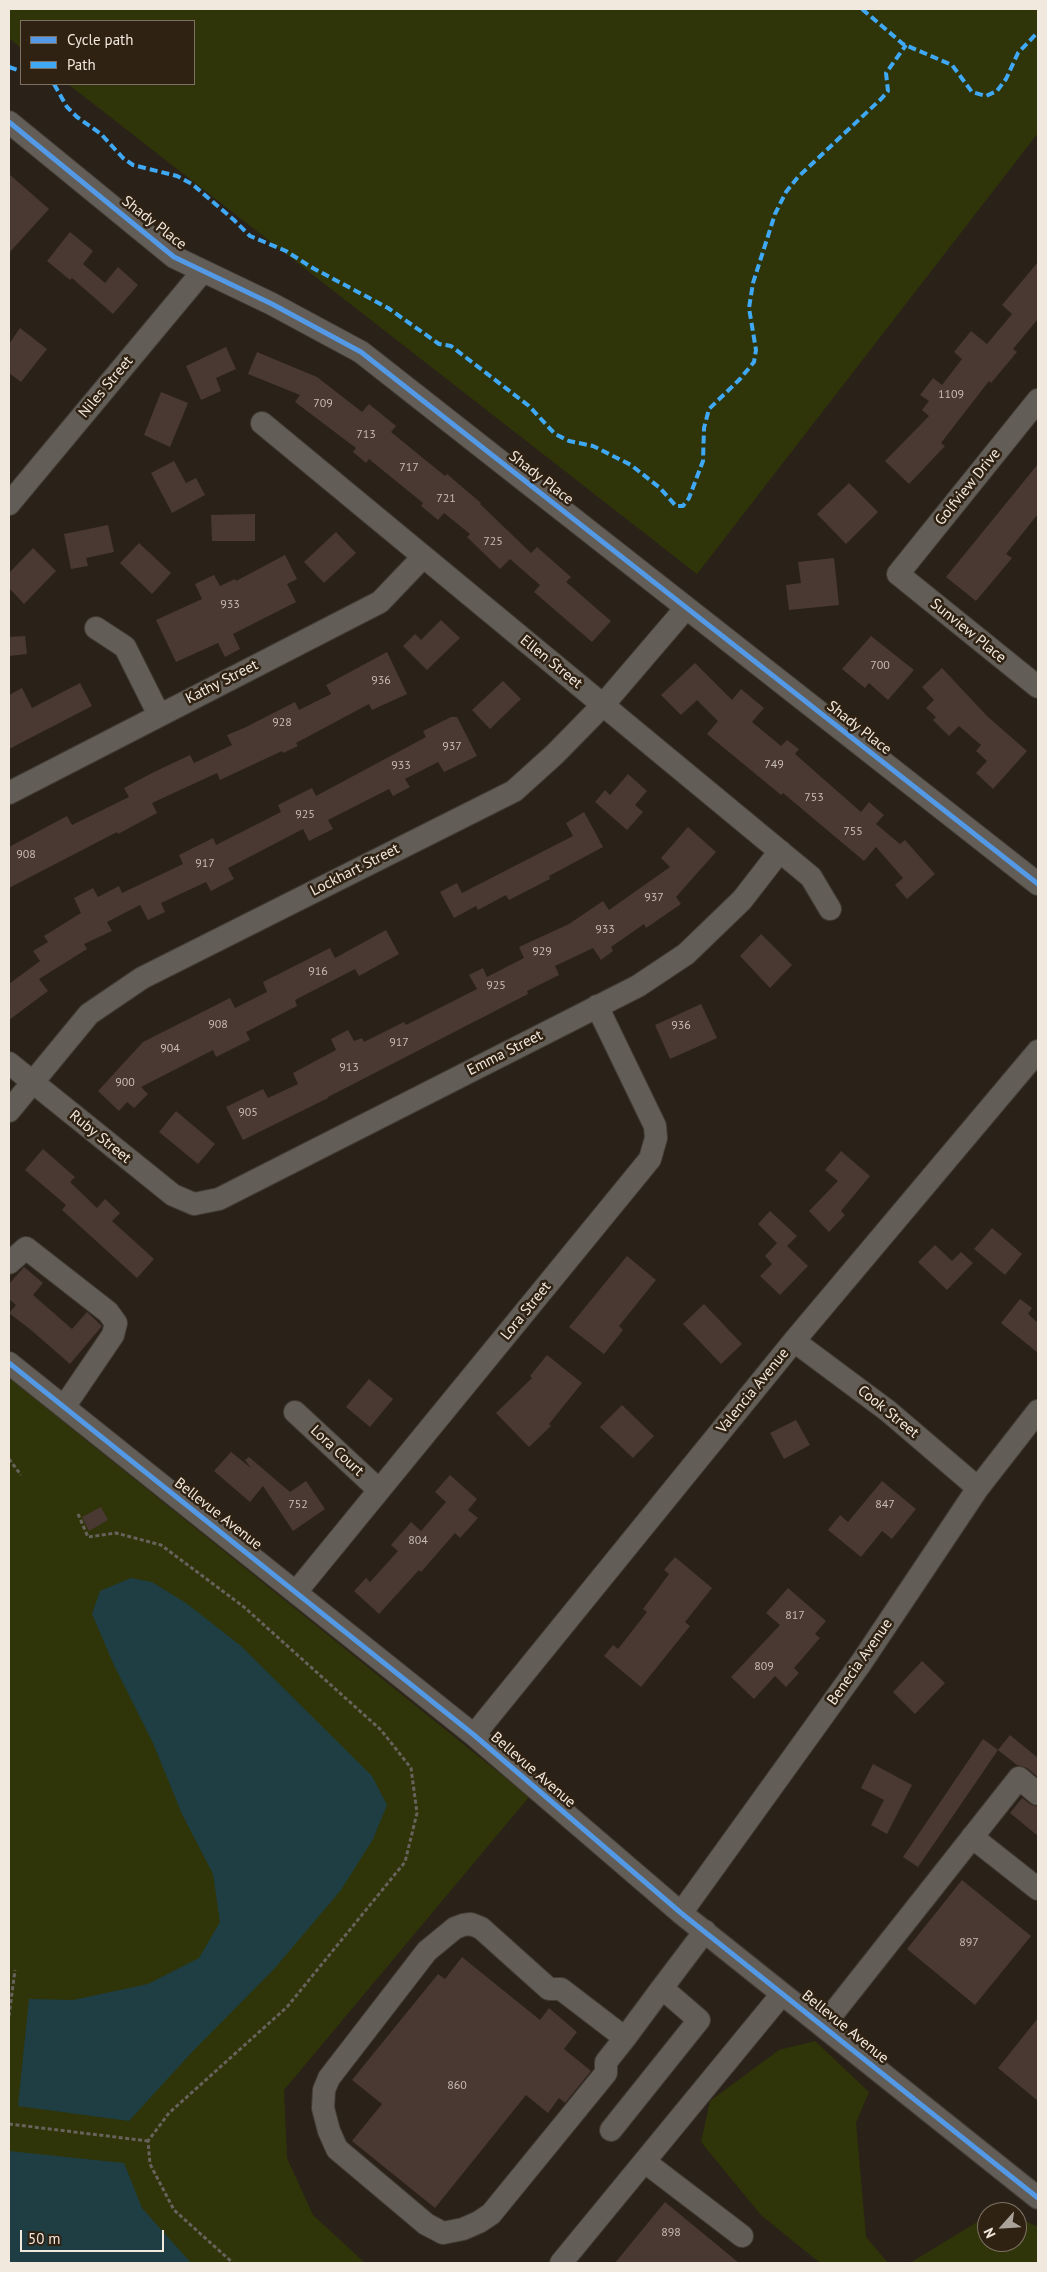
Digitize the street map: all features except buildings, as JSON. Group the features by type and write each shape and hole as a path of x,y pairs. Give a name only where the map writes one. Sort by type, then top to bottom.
{"street":[{"name":"Shady Place","path":"10,125 174,256 272,304 360,352 1038,884"},
{"name":"Niles Street","path":"9,504 203,271"},
{"name":"Golfview Drive","path":"898,574 1038,400"},
{"name":"Ellen Street","path":"262,423 811,877 830,909"},
{"name":"Kathy Street","path":"9,793 380,602 423,557"},
{"name":"Sunview Place","path":"898,574 1038,688"},
{"name":"Lockhart Street","path":"9,1111 89,1014 142,978 514,791 555,754 603,705 686,608"},
{"path":"96,628 125,647 158,715"},
{"name":"Emma Street","path":"194,1204 219,1199 638,986 686,954 742,900 780,851"},
{"name":"Lora Street","path":"296,1592 650,1160 656,1138 655,1126 597,1006"},
{"name":"Valencia Avenue","path":"474,1735 794,1341 1038,1051"},
{"name":"Ruby Street","path":"9,1063 173,1196 194,1204"},
{"path":"9,1263 26,1248 108,1312 116,1323 113,1335 64,1407"},
{"name":"Cook Street","path":"794,1341 888,1411 978,1488"},
{"name":"Bellevue Avenue","path":"9,1364 474,1735 681,1913 1038,2198"},
{"name":"Benecia Avenue","path":"681,1913 861,1663 978,1488 1038,1411"},
{"name":"Lora Court","path":"295,1412 379,1490"},
{"path":"823,2026 1019,1778 1038,1794"},
{"path":"972,1837 1038,1889"},
{"path":"625,2038 561,1989 549,1989 481,1928 470,1924 463,1925 455,1928 428,1951 329,2078 324,2090 323,2108 329,2131 338,2148 426,2224 443,2233 463,2229 491,2214 606,2073 606,2062 625,2038 705,1931"},
{"path":"611,2130 699,2020 662,1988"},
{"path":"561,2263 782,1994"},
{"path":"645,2162 742,2236"}],"path":[{"path":"9,1459 21,1476"},
{"path":"78,1514 88,1537 116,1533 162,1545 244,1607 381,1730 411,1768 417,1813 404,1862 287,2006 169,2113 148,2141 150,2164 174,2210 233,2263"},
{"path":"9,2016 15,1970"},
{"path":"9,2124 148,2141"}],"green space":[{"path":"9,9 1038,9 1038,133 697,574 69,85 195,85 195,20 20,20 20,47 9,38"},
{"path":"9,1378 529,1797 284,2090 287,2158 313,2215 365,2263 9,2263"},
{"path":"815,2041 869,2092 856,2123 866,2237 888,2263 820,2263 761,2215 701,2142 710,2101 779,2050"},
{"path":"977,2222 977,2252 1027,2252 1027,2222 1038,2227 1038,2263 910,2263"}],"water":[{"path":"131,1578 152,1582 186,1603 241,1646 372,1776 387,1805 373,1839 341,1890 274,1969 192,2052 129,2121 18,2106 29,1999 73,2000 148,1984 199,1958 220,1922 213,1874 182,1814 153,1743 114,1665 92,1614 100,1591"},
{"path":"9,2151 124,2163 142,2208 191,2263 9,2263"}],"marked path":[{"path":"862,9 903,44 952,65 972,92 986,96 997,91 1006,79 1018,53 1038,32"},
{"path":"55,85 67,107 77,117 101,134 123,158 133,165 177,176 192,184 250,236 286,251 311,267 388,308 439,344 451,346 529,406 555,434 569,441 593,446 631,465 660,488 676,506 683,506 689,498 703,461 704,428 709,409 740,379 754,362 756,350 749,308 753,283 775,214 786,192 798,177 888,91 886,73 906,45"},
{"path":"9,67 20,71"}],"cycle path":[{"path":"9,122 174,257 272,304 361,352 1038,884"},
{"path":"9,1363 474,1735 681,1913 1038,2198"}]}
